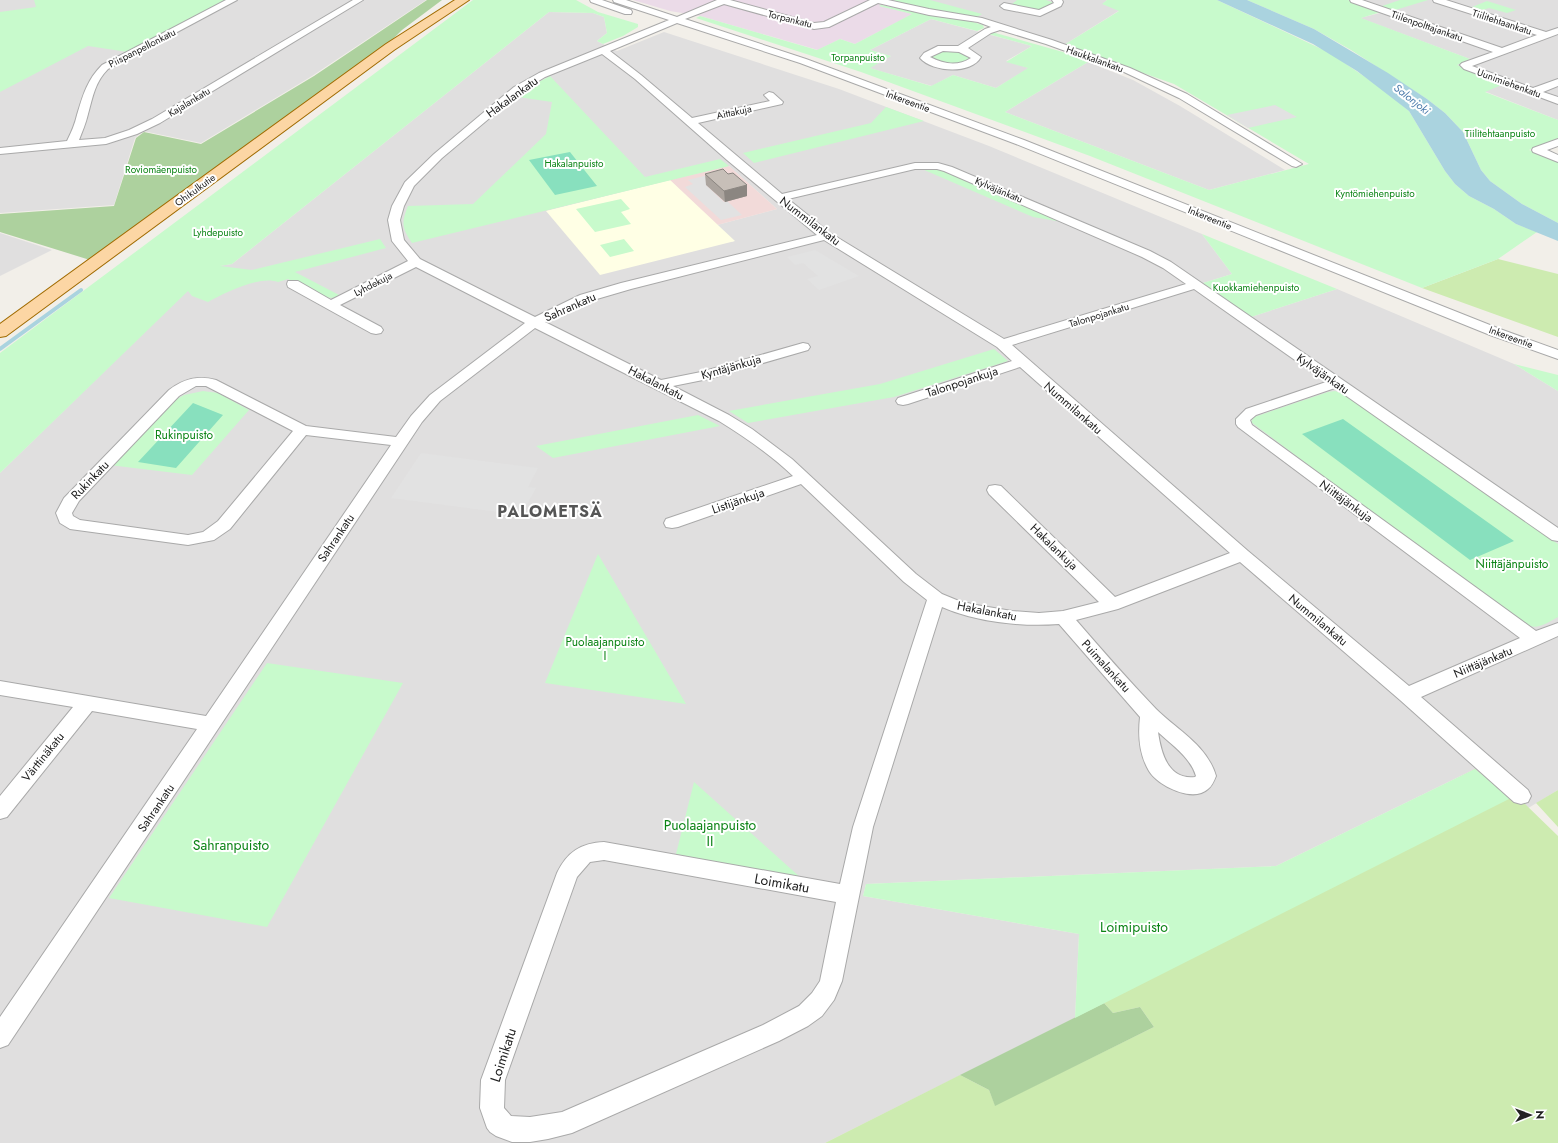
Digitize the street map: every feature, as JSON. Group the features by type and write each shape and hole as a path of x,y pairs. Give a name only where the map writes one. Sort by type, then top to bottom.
{"main road":[{"name":"Ohikulkutie","path":"390,48 401,36 446,0"},
{"name":"Ohikulkutie","path":"0,332 390,48 463,0"}],"street":[{"name":"Piispanpellonkatu","path":"72,144 82,116 89,88 96,75 105,66 233,0"},
{"name":"Kajalankatu","path":"0,151 106,140 133,132 156,121 359,0"},
{"name":"Inkereentie","path":"594,0 790,65 861,84"},
{"name":"Inkereentie","path":"617,0 776,51 861,84 1020,142 1473,323 1558,354"},
{"name":"Torpankatu","path":"677,20 725,0 814,26 826,25 882,1"},
{"path":"978,20 1015,0"},
{"path":"998,9 1040,13 1058,4 1059,2 1056,0"},
{"name":"Tiilenpolttajankatu","path":"1354,0 1500,51"},
{"name":"Tiilitehtaankatu","path":"1437,0 1545,36"},
{"name":"Haukkalankatu","path":"882,1 929,12 978,20 999,26 1056,44 1153,81 1217,115 1296,164"},
{"name":"Hakalankatu","path":"677,20 528,82 438,156 409,184 398,206 394,220 398,241 416,262 533,323 724,418 747,432 787,462 910,578 936,598 955,606 994,615 1039,619 1062,617 1112,605 1242,555"},
{"path":"960,49 988,31 999,26"},
{"name":"Uunimiehenkatu","path":"1558,31 1465,65 1558,101"},
{"name":"Nummilankatu","path":"603,50 638,77 779,198 826,236 1002,344 1242,555 1407,695 1521,796"},
{"path":"1533,92 1558,82"},
{"name":"Aittakuja","path":"690,122 781,105 769,95"},
{"path":"1558,142 1537,150 1558,159"},
{"name":"Kylväjänkatu","path":"779,198 916,166 1033,217 1080,225 1157,259 1558,536"},
{"name":"Sahrankatu","path":"0,1038 420,414 435,398 533,323 585,298 826,236"},
{"name":"Lyhdekuja","path":"330,306 416,262"},
{"path":"293,284 330,306 376,330"},
{"name":"Talonpojankatu","path":"1002,344 1195,285"},
{"name":"Kyntäjänkuja","path":"659,385 703,376 803,347"},
{"name":"Talonpojankuja","path":"903,401 1022,362"},
{"name":"Rukinkatu","path":"302,430 224,525 208,536 188,540 76,525 66,519 64,513 72,498 174,393 186,384 195,381 211,383 302,430 401,442"},
{"name":"Niittäjänkuja","path":"1337,383 1251,412 1244,419 1243,424 1535,640"},
{"name":"Listijänkuja","path":"672,523 804,478"},
{"name":"Hakalankuja","path":"995,490 1112,605"},
{"name":"Loimikatu","path":"848,895 604,851 593,851 582,855 568,872 493,1080 491,1097 493,1112 499,1123 511,1128 537,1130 564,1124 771,1033 804,1017 815,1009 825,996 831,981 863,827 936,598"},
{"name":"Puimalankatu","path":"1062,617 1150,715"},
{"name":"Niittäjänkatu","path":"1407,695 1535,640 1558,628"},
{"path":"0,688 212,724"},
{"name":"Värttinäkatu","path":"0,811 87,703"}],"shaded area":[{"path":"0,0 426,0 312,76 201,143 143,131 135,138 114,205 0,213"},
{"path":"633,0 869,0 881,5 880,6 913,14 855,44 840,39 818,50 700,16 670,11"},
{"path":"884,0 1107,0 1103,4 1120,10 1064,45 990,22"},
{"path":"1348,0 1558,0 1558,120 1484,91 1503,84 1456,65 1470,59 1360,18 1380,13"},
{"name":"PALOMETSÄ","path":"549,12 593,13 604,17 607,33 597,41 617,51 664,32 839,89 989,146 1202,234 1232,274 1203,283 1251,317 1337,289 1514,364 1558,391 1558,790 1525,810 1475,769 1276,866 866,884 863,896 1079,934 1075,1018 825,1143 0,1143 0,473 188,290 218,266 232,264","holes":["729,166 777,209 717,225 734,242 546,211"]},
{"path":"931,19 1032,46 1006,61 1029,68 996,88 953,75 932,86 869,68 891,56 870,50"},
{"path":"1088,62 1133,80 1180,106 1285,170 1209,190 1005,112"},
{"path":"1275,105 1297,117 1248,128 1227,115"},
{"path":"729,166 777,209 717,225 670,180"},
{"path":"724,171 732,178 706,185 724,202 727,201 742,215 721,220 685,187 693,184 688,180"},
{"path":"670,180 735,241 600,275 546,211"},
{"path":"0,233 52,250 0,276"},
{"path":"815,250 859,276 819,290 807,279 818,276 803,263 795,265 787,257"},
{"path":"421,453 538,468 528,487 536,488 521,515 391,498"}],"green space":[{"path":"34,0 228,0 128,52 88,46 0,92 0,12 36,7"},
{"name":"Roviomäenpuisto","path":"427,0 442,0 402,30 383,49 90,260 0,232 0,214 114,206 136,138 144,132 201,144 314,76"},
{"name":"Lyhdepuisto","path":"473,0 576,0 598,12 638,24 638,27 623,36 603,44 597,41 607,33 604,17 593,13 549,12 232,264 220,266 252,270 380,239 386,248 295,272 341,296 327,298 313,294 288,279 278,282 270,280 252,283 232,290 208,302 192,296 188,291 0,473 0,353"},
{"path":"930,0 982,14 977,17 898,4 894,1"},
{"path":"1017,0 1046,0 1054,3 1038,11 1011,5"},
{"name":"Kyntömiehenpuisto","path":"1107,0 1217,0 1330,53 1387,92 1409,111 1445,171 1455,184 1469,196 1494,209 1516,224 1537,232 1498,259 1422,288 1090,156 861,72 696,18 700,16 817,50 840,39 855,44 912,14 879,6 881,5 973,22 983,25 984,28 977,31 931,19 870,50 891,56 870,68 931,86 953,75 996,88 1028,68 1006,62 1032,46 988,34 992,32 1063,52 1088,62 1005,112 1209,190 1309,164 1174,84 1064,45 1119,11 1102,4"},
{"name":"Tiilitehtaanpuisto","path":"1247,0 1348,0 1381,12 1361,18 1470,59 1457,65 1504,84 1485,92 1558,120 1558,138 1529,150 1558,161 1558,223 1522,204 1490,181 1481,170 1463,132 1445,113 1427,99 1351,50 1314,29"},
{"path":"1400,0 1428,0 1392,11 1379,7"},
{"path":"1487,1 1516,10 1507,13 1489,8 1483,10 1472,7"},
{"path":"942,49 963,53 971,58 961,63 950,64 929,57"},
{"name":"Hakalanpuisto","path":"550,76 645,177 720,159 729,166 412,243 404,229 404,217 408,206 473,204 546,134 552,102 518,97 531,86"},
{"path":"886,107 924,121 754,163 743,153 871,123"},
{"path":"570,152 597,186 555,195 529,160"},
{"path":"915,166 938,166 1080,225 1033,217"},
{"path":"621,199 630,209 621,212 631,224 595,232 576,209"},
{"name":"Kuokkamiehenpuisto","path":"1202,234 1337,289 1251,317 1203,283 1232,274"},
{"path":"624,239 634,251 610,257 600,245"},
{"path":"1498,259 1558,274 1558,337 1422,288"},
{"path":"994,349 1008,361 894,397 748,423 729,411 880,384"},
{"path":"1514,364 1558,375 1558,391"},
{"name":"Rukinpuisto","path":"203,391 218,393 249,410 192,475 109,465 168,404 184,395"},
{"name":"Niittäjänpuisto","path":"1335,391 1344,394 1558,544 1558,617 1544,625 1534,627 1524,624 1510,616 1251,422 1254,417"},
{"path":"193,403 223,415 176,468 138,462"},
{"path":"698,415 720,426 553,458 536,446"},
{"path":"1343,419 1514,541 1470,560 1302,434"},
{"name":"Puolaajanpuisto I","path":"598,554 686,704 545,683"},
{"name":"Sahranpuisto","path":"267,663 403,683 267,927 109,898"},
{"path":"1475,769 1511,798 1520,799 1558,836 1558,1143 825,1143 960,1075 989,1090 995,1105 1154,1027 1140,1007 1113,1013 1104,1003 1075,1018 1247,887"},
{"name":"Loimipuisto","path":"1475,769 1511,798 1075,1018 1079,934 863,896 866,884 1276,866"},
{"name":"Puolaajanpuisto II","path":"694,782 801,878 676,854"},
{"path":"1558,790 1558,827 1536,803"},
{"path":"1104,1003 1113,1013 1140,1007 1154,1027 995,1106 989,1090 960,1075"}],"water":[{"name":"Salonjoki","path":"1217,0 1247,0 1314,29 1388,73 1427,99 1445,113 1463,132 1481,170 1490,181 1522,204 1558,223 1558,241 1516,224 1494,209 1469,196 1455,184 1445,171 1409,111 1357,71 1313,44"}],"building":[{"path":"723,169 728,174 733,173 747,185 724,191 705,174"}],"waterway":[{"path":"0,349 81,290"}],"district":[{"name":"PALOMETSÄ","path":"550,511"}],"park label":[{"name":"Torpanpuisto","path":"858,57"}]}
